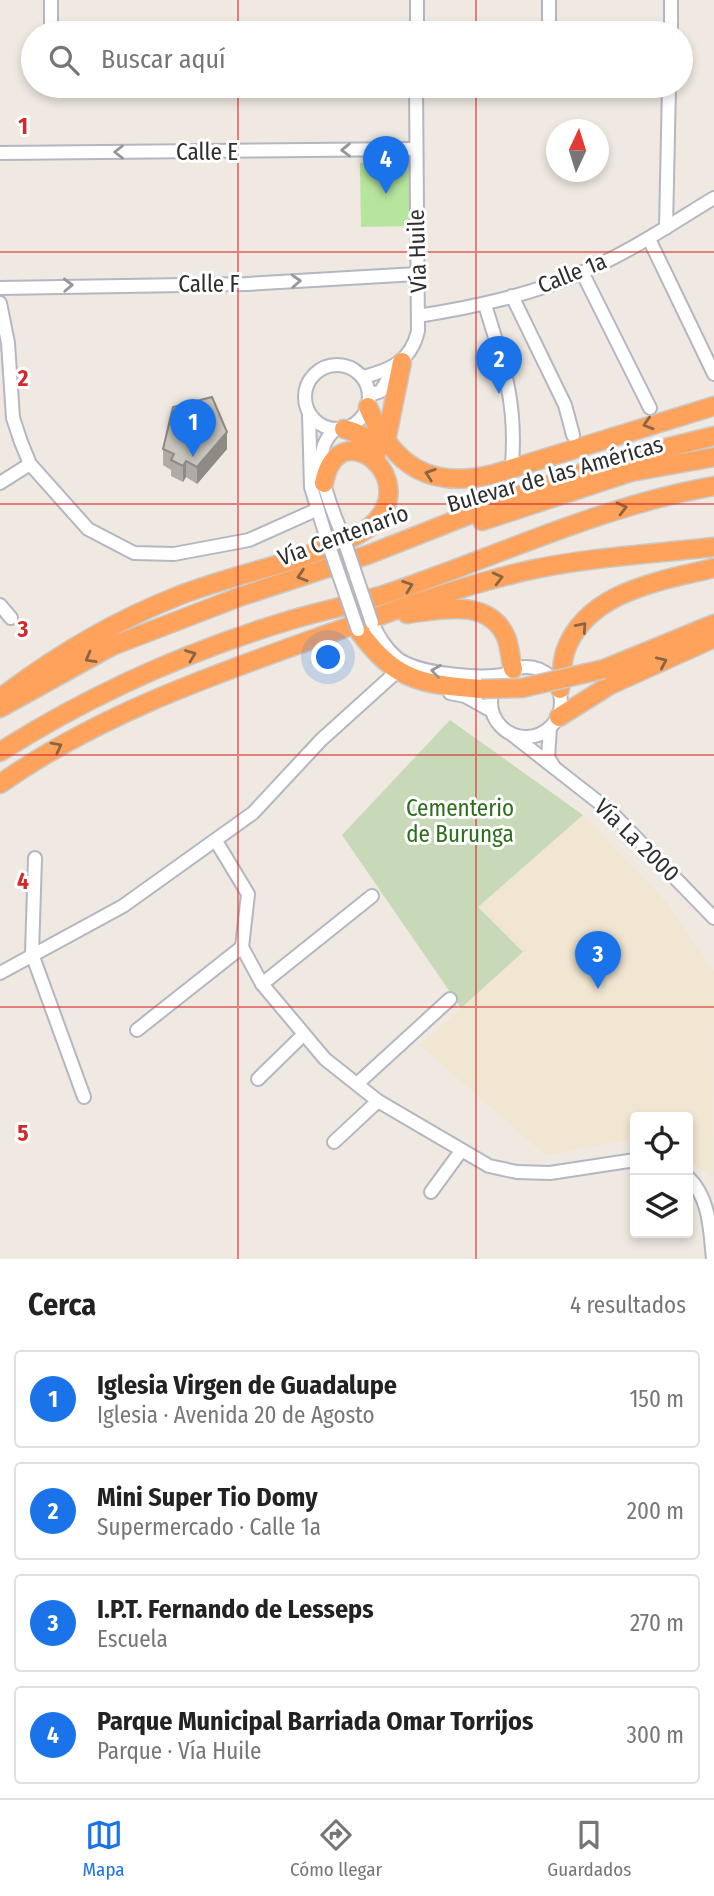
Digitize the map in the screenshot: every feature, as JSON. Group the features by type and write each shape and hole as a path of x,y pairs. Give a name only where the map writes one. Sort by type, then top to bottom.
{"highway":[{"path":"386,441 398,365"},
{"path":"369,401 386,441 402,461 427,475 447,480 475,479 714,406"},
{"path":"340,429 360,434 372,443 377,450 374,458"},
{"name":"Vía Centenario","path":"0,708 112,646 239,597 370,554 509,499 625,458 714,436"},
{"path":"0,699 43,667 108,629 178,596 351,538 376,519 385,508 389,492 388,477 374,458 363,451 348,451 336,456 327,466 324,483"},
{"name":"Bulevar de las Américas","path":"370,554 631,472 714,457"},
{"path":"0,752 54,717 144,673 228,640 385,594 607,511 714,486"},
{"path":"0,784 39,756 179,687 370,623 467,585 532,570 714,547"},
{"path":"560,689 565,652 578,628 604,604 641,586 714,568"},
{"path":"370,623 454,608 483,614 494,622 506,638 508,672"},
{"path":"370,623 387,666 411,679 481,690 522,688 604,669 714,625"},
{"path":"554,722 610,685 714,638"}],"street":[{"path":"51,0 51,21"},
{"path":"417,0 417,21"},
{"path":"549,0 549,21"},
{"path":"671,0 671,21"},
{"name":"Vía Huile","path":"369,401 381,391 415,343 418,316 416,98"},
{"path":"666,228 669,98"},
{"name":"Calle E","path":"0,153 415,149"},
{"name":"Calle 1a","path":"418,316 485,304 582,272 649,240 714,198"},
{"path":"649,240 714,373"},
{"path":"582,272 650,408"},
{"name":"Calle F","path":"0,288 247,284 417,274"},
{"path":"512,296 565,405 573,435"},
{"path":"0,303 8,342 5,391 30,464 88,529 134,553 174,554 249,540 316,510"},
{"path":"485,304 507,373 515,426 512,464"},
{"path":"492,710 466,696 418,686 393,675 381,668 366,650 370,623 324,483 322,450 325,440 363,417 369,401 363,377 345,365 323,367 314,374 304,393 309,414 309,462 316,510 328,543 370,623 384,646 400,661 430,671 487,678 535,667 546,672 560,689 562,703 554,722 548,757 555,768"},
{"path":"363,377 398,365"},
{"path":"309,414 326,427 340,429"},
{"path":"0,483 30,464"},
{"path":"0,605 11,618"},
{"path":"508,672 495,685 492,710 498,723 510,733 523,737 538,735 554,722"},
{"path":"0,973 123,906 216,841 266,802 321,740 393,675"},
{"name":"Vía La 2000","path":"510,733 611,812 714,918"},
{"path":"216,841 248,894 242,947 262,984 325,1059 378,1101 489,1166 517,1172 550,1173 630,1161"},
{"path":"34,858 32,954 84,1097"},
{"path":"262,984 373,896"},
{"path":"136,1030 242,947"},
{"path":"357,1084 450,999"},
{"path":"258,1079 303,1035"},
{"path":"334,1142 378,1101"},
{"path":"431,1192 461,1151"},
{"path":"693,1182 699,1188 705,1207 713,1259"}],"shaded area":[{"path":"583,815 667,903 714,971 713,1177 693,1164 693,1112 630,1112 630,1140 545,1155 420,1045 523,952 478,907"}],"green space":[{"path":"412,162 411,226 361,227 360,163"},
{"name":"Cementerio de Burunga","path":"450,720 583,815 478,907 523,952 461,1008 342,835"}],"building":[{"path":"212,397 227,432 197,467 186,461 183,466 171,460 174,454 163,449 173,407"}],"place":[{"name":"Parque Municipal Barriada Omar Torrijos","path":"386,194"},
{"name":"Mini Super Tio Domy","path":"499,394"},
{"name":"Iglesia Virgen de Guadalupe","path":"193,457"},
{"name":"I.P.T. Fernando de Lesseps","path":"598,989"}]}
